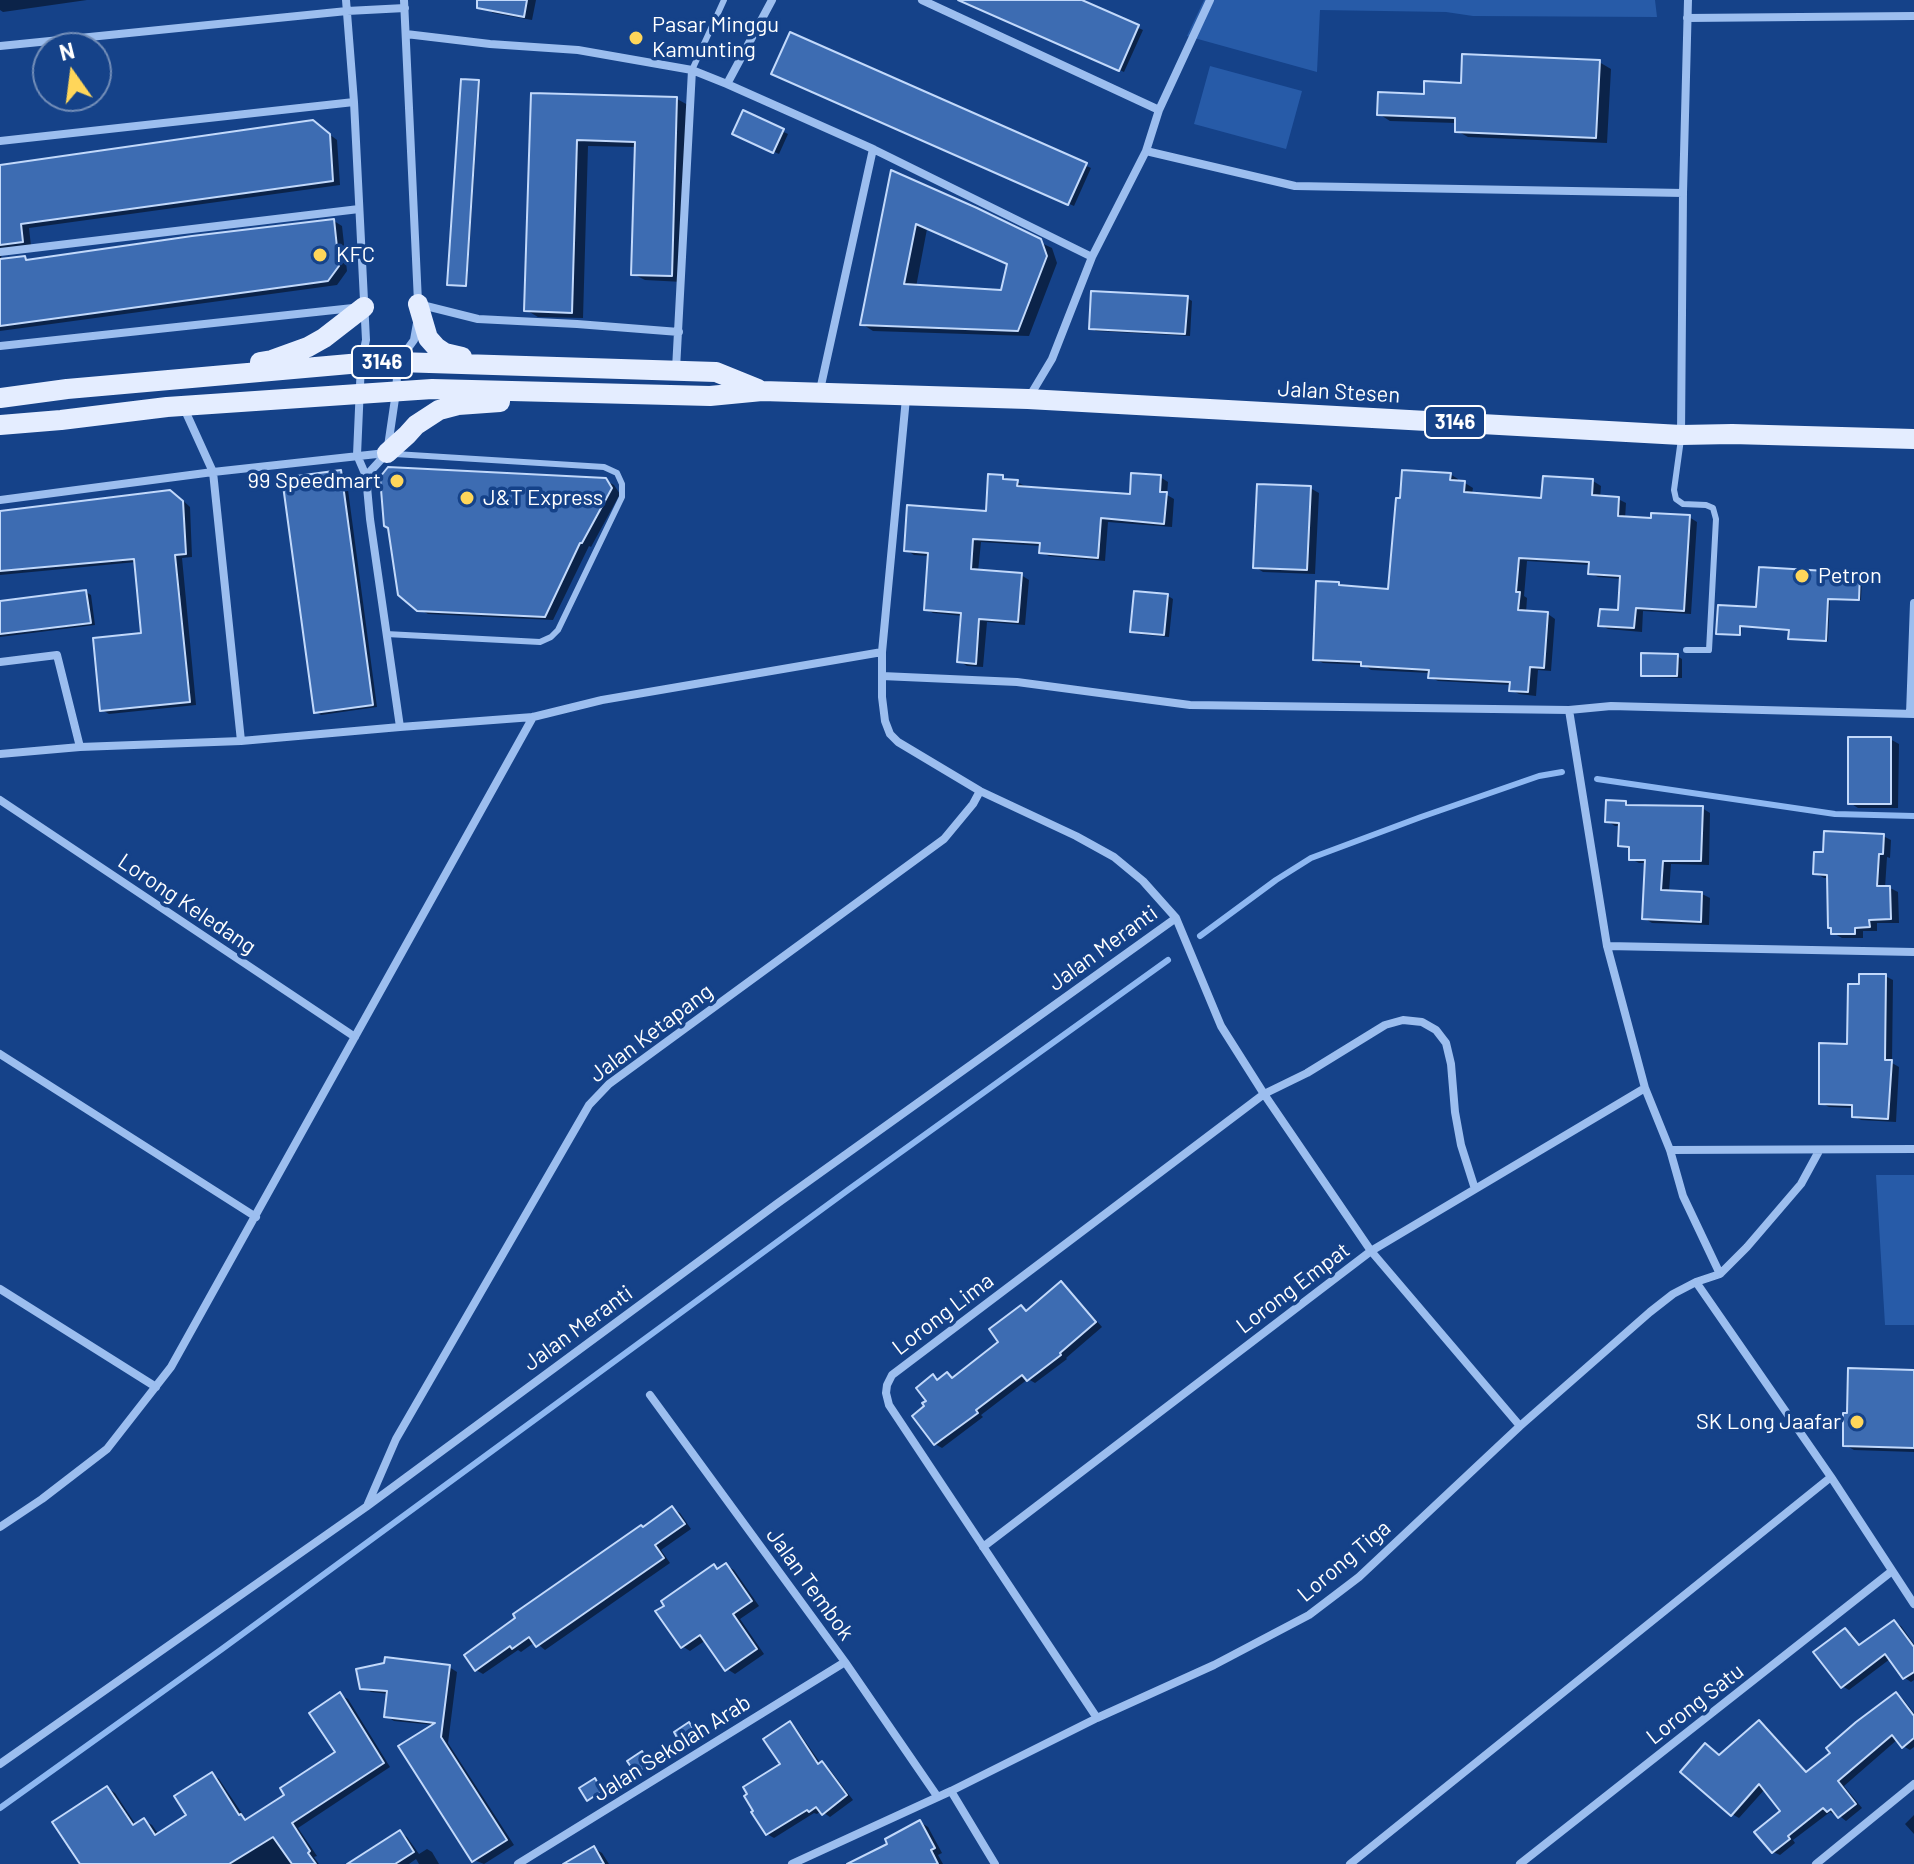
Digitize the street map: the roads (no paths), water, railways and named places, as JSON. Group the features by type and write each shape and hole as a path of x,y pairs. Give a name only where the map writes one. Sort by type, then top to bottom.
{"main road":[{"path":"418,304 428,338 436,347 445,353 490,364"},
{"path":"137,383 272,360 324,338 364,307"},
{"name":"3146","path":"0,398 67,389 398,362 716,372 762,391"},
{"name":"3146","path":"0,425 182,405 432,389 710,396 762,391"},
{"name":"Jalan Stesen","path":"762,391 1028,399 1681,435 1914,439"},
{"path":"387,453 416,425 439,410 458,405 599,394"}],"street":[{"path":"346,0 366,340 361,363 357,455 366,476 400,727"},
{"path":"727,84 772,0"},
{"path":"922,0 1159,110"},
{"path":"1028,399 1052,359 1092,257 1146,151 1159,110 1210,0"},
{"path":"1681,435 1688,0"},
{"path":"0,46 404,4 418,304 414,340 398,362 387,453 366,476"},
{"path":"1687,18 1914,16"},
{"path":"406,34 578,50 692,70 873,149 1092,257"},
{"path":"675,371 692,70"},
{"path":"0,141 354,102"},
{"path":"820,393 873,149"},
{"path":"1146,151 1295,186 1683,193"},
{"path":"0,252 359,209"},
{"path":"418,304 478,319 679,332"},
{"path":"0,346 364,307"},
{"path":"906,396 882,652 882,697 890,734 898,742 980,791 1114,857 1143,881 1176,918 1221,1026 1371,1251 1520,1426"},
{"path":"182,405 213,472 241,741"},
{"path":"0,500 387,453"},
{"path":"882,676 1017,682 1190,705 1569,710 1611,706 1912,714 1914,603"},
{"path":"0,754 80,747 241,741 533,717 602,700 882,652"},
{"path":"0,662 57,655 80,747"},
{"path":"1569,710 1607,946 1645,1088 1670,1150 1683,1196 1720,1274"},
{"path":"0,1527 107,1449 171,1367 533,717"},
{"name":"Jalan Ketapang","path":"366,1507 396,1439 589,1105 609,1084 944,839 980,791"},
{"name":"Lorong Keledang","path":"0,800 355,1037"},
{"name":"Jalan Meranti","path":"0,1764 366,1507 778,1203 1176,918"},
{"path":"1607,946 1914,952"},
{"name":"Lorong Lima","path":"1097,1718 889,1405 886,1393 892,1375 1264,1094 1307,1073 1385,1025 1403,1020 1422,1022 1436,1030 1446,1043 1461,1145 1475,1189"},
{"path":"0,1054 256,1217"},
{"name":"Lorong Empat","path":"983,1547 1371,1251 1645,1088"},
{"path":"1670,1150 1914,1149"},
{"name":"Lorong Tiga","path":"792,1864 1214,1665 1309,1615 1359,1577 1520,1426 1650,1312 1673,1294 1720,1274 1801,1184 1819,1151"},
{"path":"1696,1282 1831,1477 1914,1604"},
{"path":"0,1289 156,1387"},
{"name":"Jalan Tembok","path":"650,1395 845,1662 937,1796"},
{"path":"1350,1864 1831,1477"},
{"name":"Lorong Satu","path":"1520,1864 1892,1571"},
{"name":"Jalan Sekolah Arab","path":"518,1864 845,1662"},
{"path":"1816,1864 1914,1784"},
{"path":"951,1791 995,1864"}],"lane":[{"path":"692,70 724,0"},
{"path":"1681,435 1674,490 1676,499 1683,504 1713,508 1716,519 1709,650 1686,650"},
{"path":"386,634 540,642 551,637 558,630 622,497 622,484 617,473 604,467 387,453"}],"waterway":[{"path":"1200,936 1311,858 1539,776 1562,772"},
{"path":"1597,779 1835,814 1914,816"},
{"path":"0,1808 1168,960"}],"place":[{"name":"Pasar Minggu Kamunting","path":"636,38"},
{"name":"KFC","path":"320,255"},
{"name":"99 Speedmart","path":"397,481"},
{"name":"J&T Express","path":"467,498"},
{"name":"Petron","path":"1802,576"},
{"name":"SK Long Jaafar","path":"1857,1422"}]}
